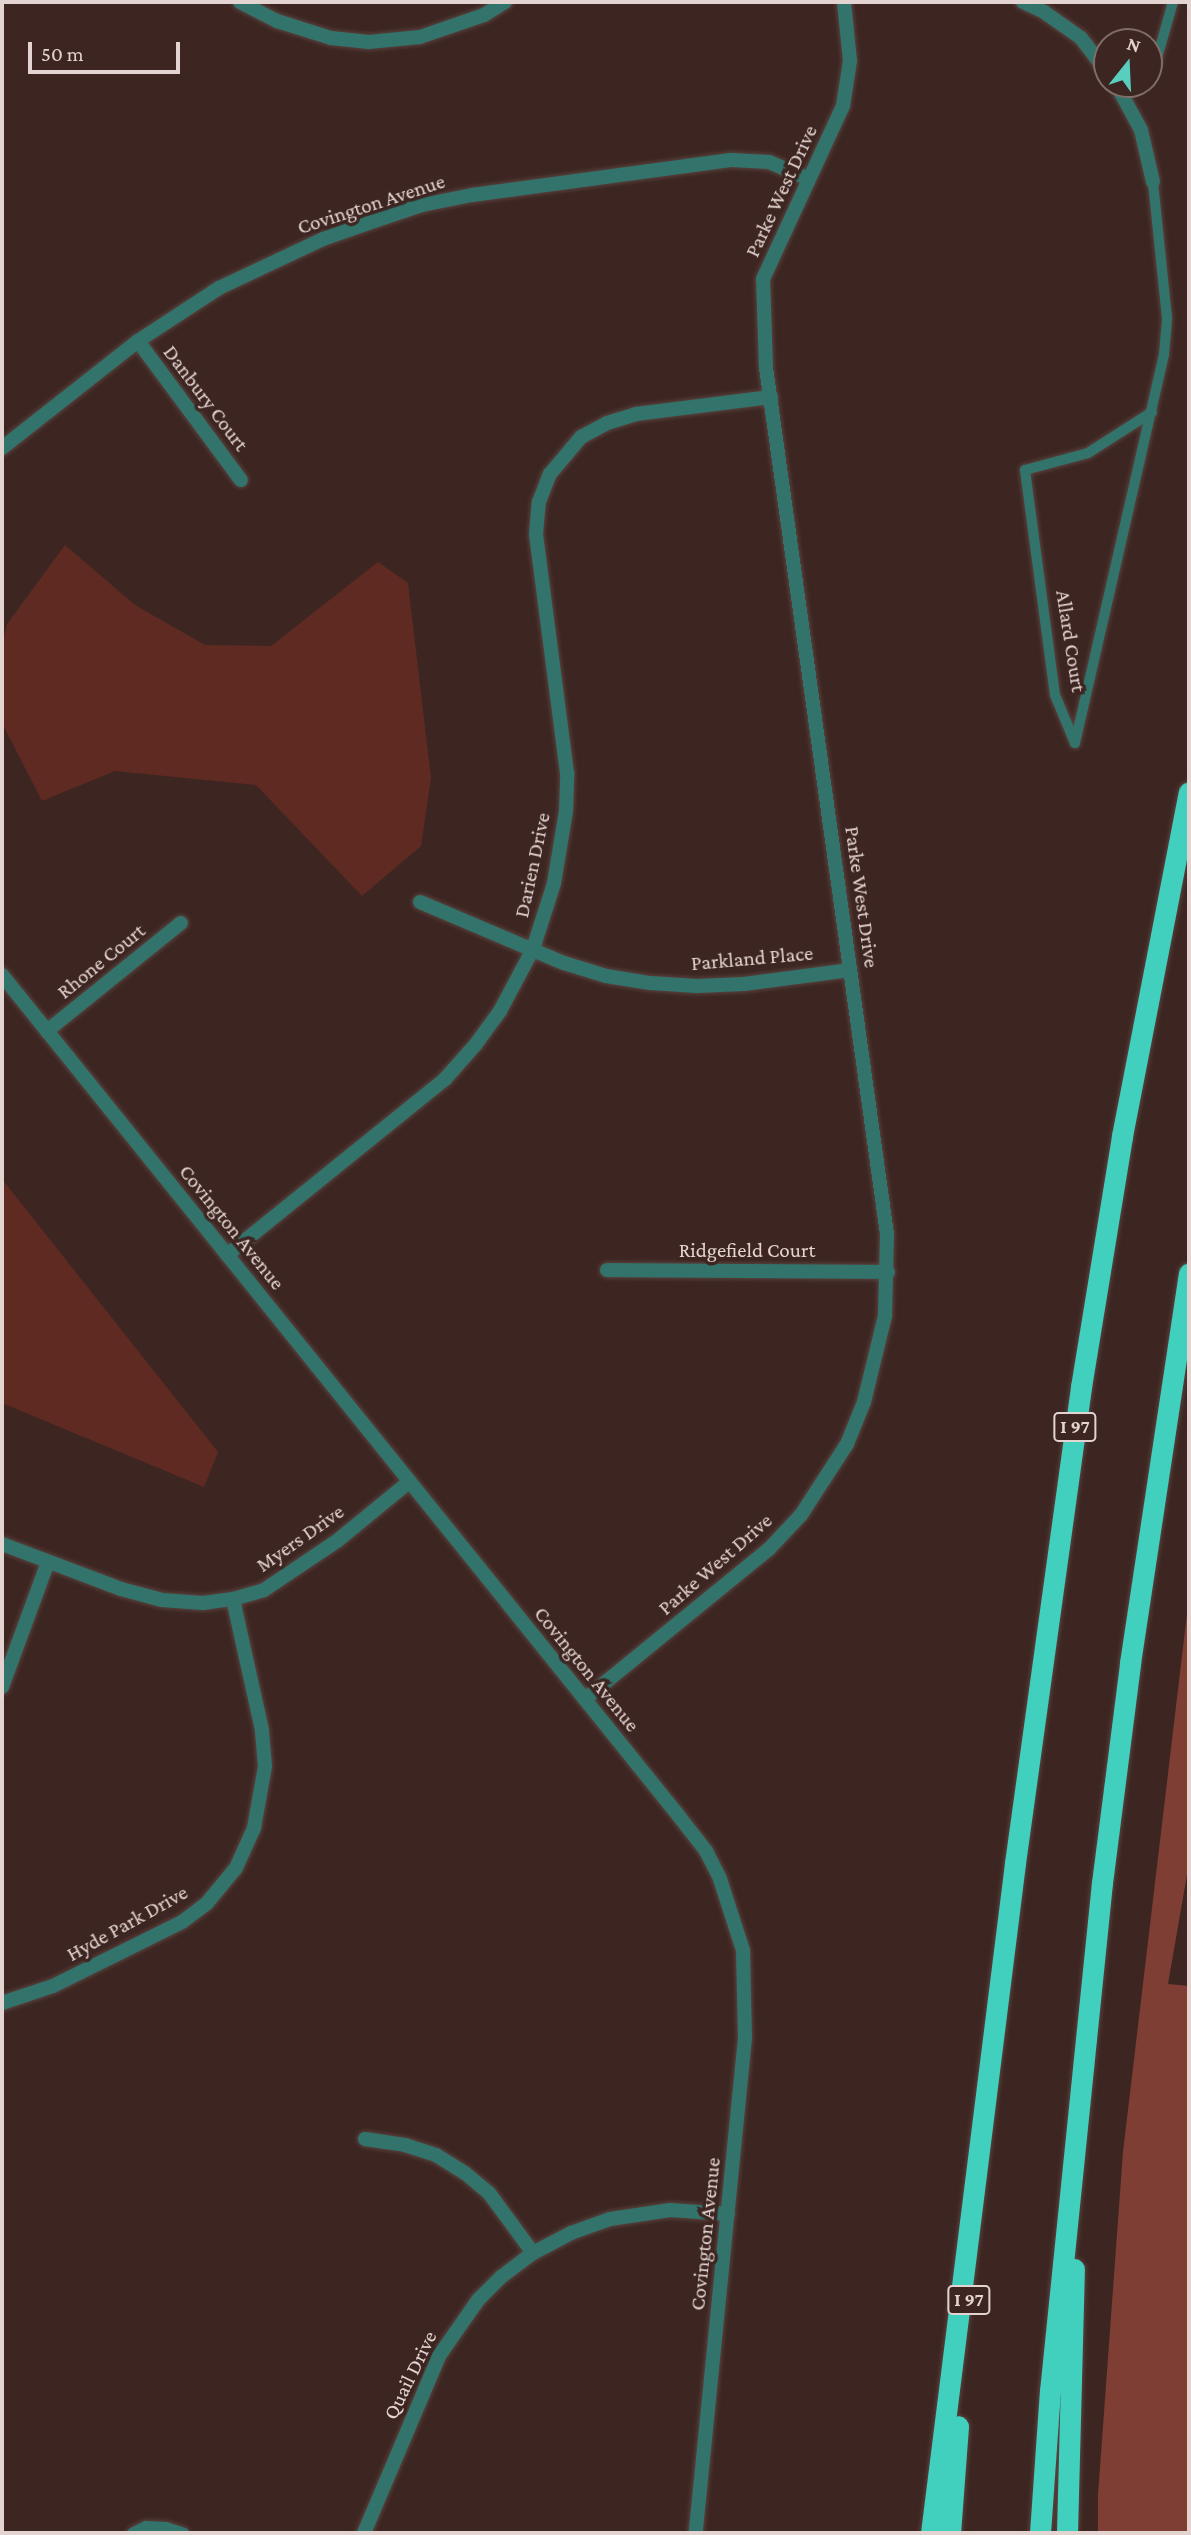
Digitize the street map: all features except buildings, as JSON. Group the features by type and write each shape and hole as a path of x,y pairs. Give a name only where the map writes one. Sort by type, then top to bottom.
{"highway":[{"name":"I 97","path":"950,2533 990,2068 1080,1387 1122,1136 1189,792"},
{"path":"1040,2533 1050,2391 1079,2083 1130,1663 1189,1273"},
{"path":"931,2533 990,2068"},
{"path":"1068,2533 1079,2083"}],"street":[{"path":"240,2 276,21 331,38 369,42 420,37 484,15 505,2"},
{"name":"Parke West Drive","path":"585,1699 768,1550 801,1515 827,1480 848,1444 864,1402 885,1316 888,1272 885,1221 771,397 763,279 842,107 850,61 844,2"},
{"path":"1023,2 1044,12 1081,38 1093,54"},
{"name":"Allard Court","path":"1127,98 1142,130 1153,181"},
{"name":"Covington Avenue","path":"2,448 138,341 219,288 323,239 422,205 522,187 731,160 769,162 808,179"},
{"name":"Danbury Court","path":"138,341 241,480"},
{"name":"Darien Drive","path":"228,1255 444,1079 476,1045 500,1011 533,949 544,919 562,848 567,773 536,534 539,502 550,474 581,437 607,423 636,414 771,397"},
{"name":"Parkland Place","path":"420,902 533,949 606,975 674,984 744,984 850,970"},
{"name":"Rhone Court","path":"47,1031 181,923"},
{"name":"Covington Avenue","path":"2,975 706,1851 733,1913 743,1951 747,1994 745,2038 696,2533"},
{"name":"Ridgefield Court","path":"607,1270 888,1272"},
{"name":"Myers Drive","path":"2,1544 121,1589 162,1600 203,1603 233,1599 264,1590 337,1541 410,1481"},
{"path":"2,1687 48,1562"},
{"name":"Hyde Park Drive","path":"2,2003 53,1986 182,1922 207,1903 236,1868 254,1828 265,1766 262,1730 233,1599"},
{"path":"365,2139 405,2145 436,2155 465,2173 489,2193 533,2253"},
{"name":"Quail Drive","path":"364,2533 439,2356 478,2301 501,2277 533,2253 571,2233 622,2217 670,2210 728,2214"}],"lane":[{"path":"1163,37 1173,2"},
{"name":"Allard Court","path":"1152,412 1088,453 1025,470 1055,695 1075,743 1152,412 1164,354 1167,318 1153,181"},
{"path":"132,2533 146,2526 166,2527 184,2533"}],"shaded area":[{"path":"65,545 135,605 205,645 271,646 378,562 408,583 431,778 421,846 362,896 256,785 115,771 42,801 2,723 2,645 7,624"},
{"path":"2,1179 218,1452 204,1487 2,1403"},
{"path":"1189,1597 1189,1863 1168,1984 1189,1986 1189,2533 1098,2533 1098,2495 1123,2152"}]}
